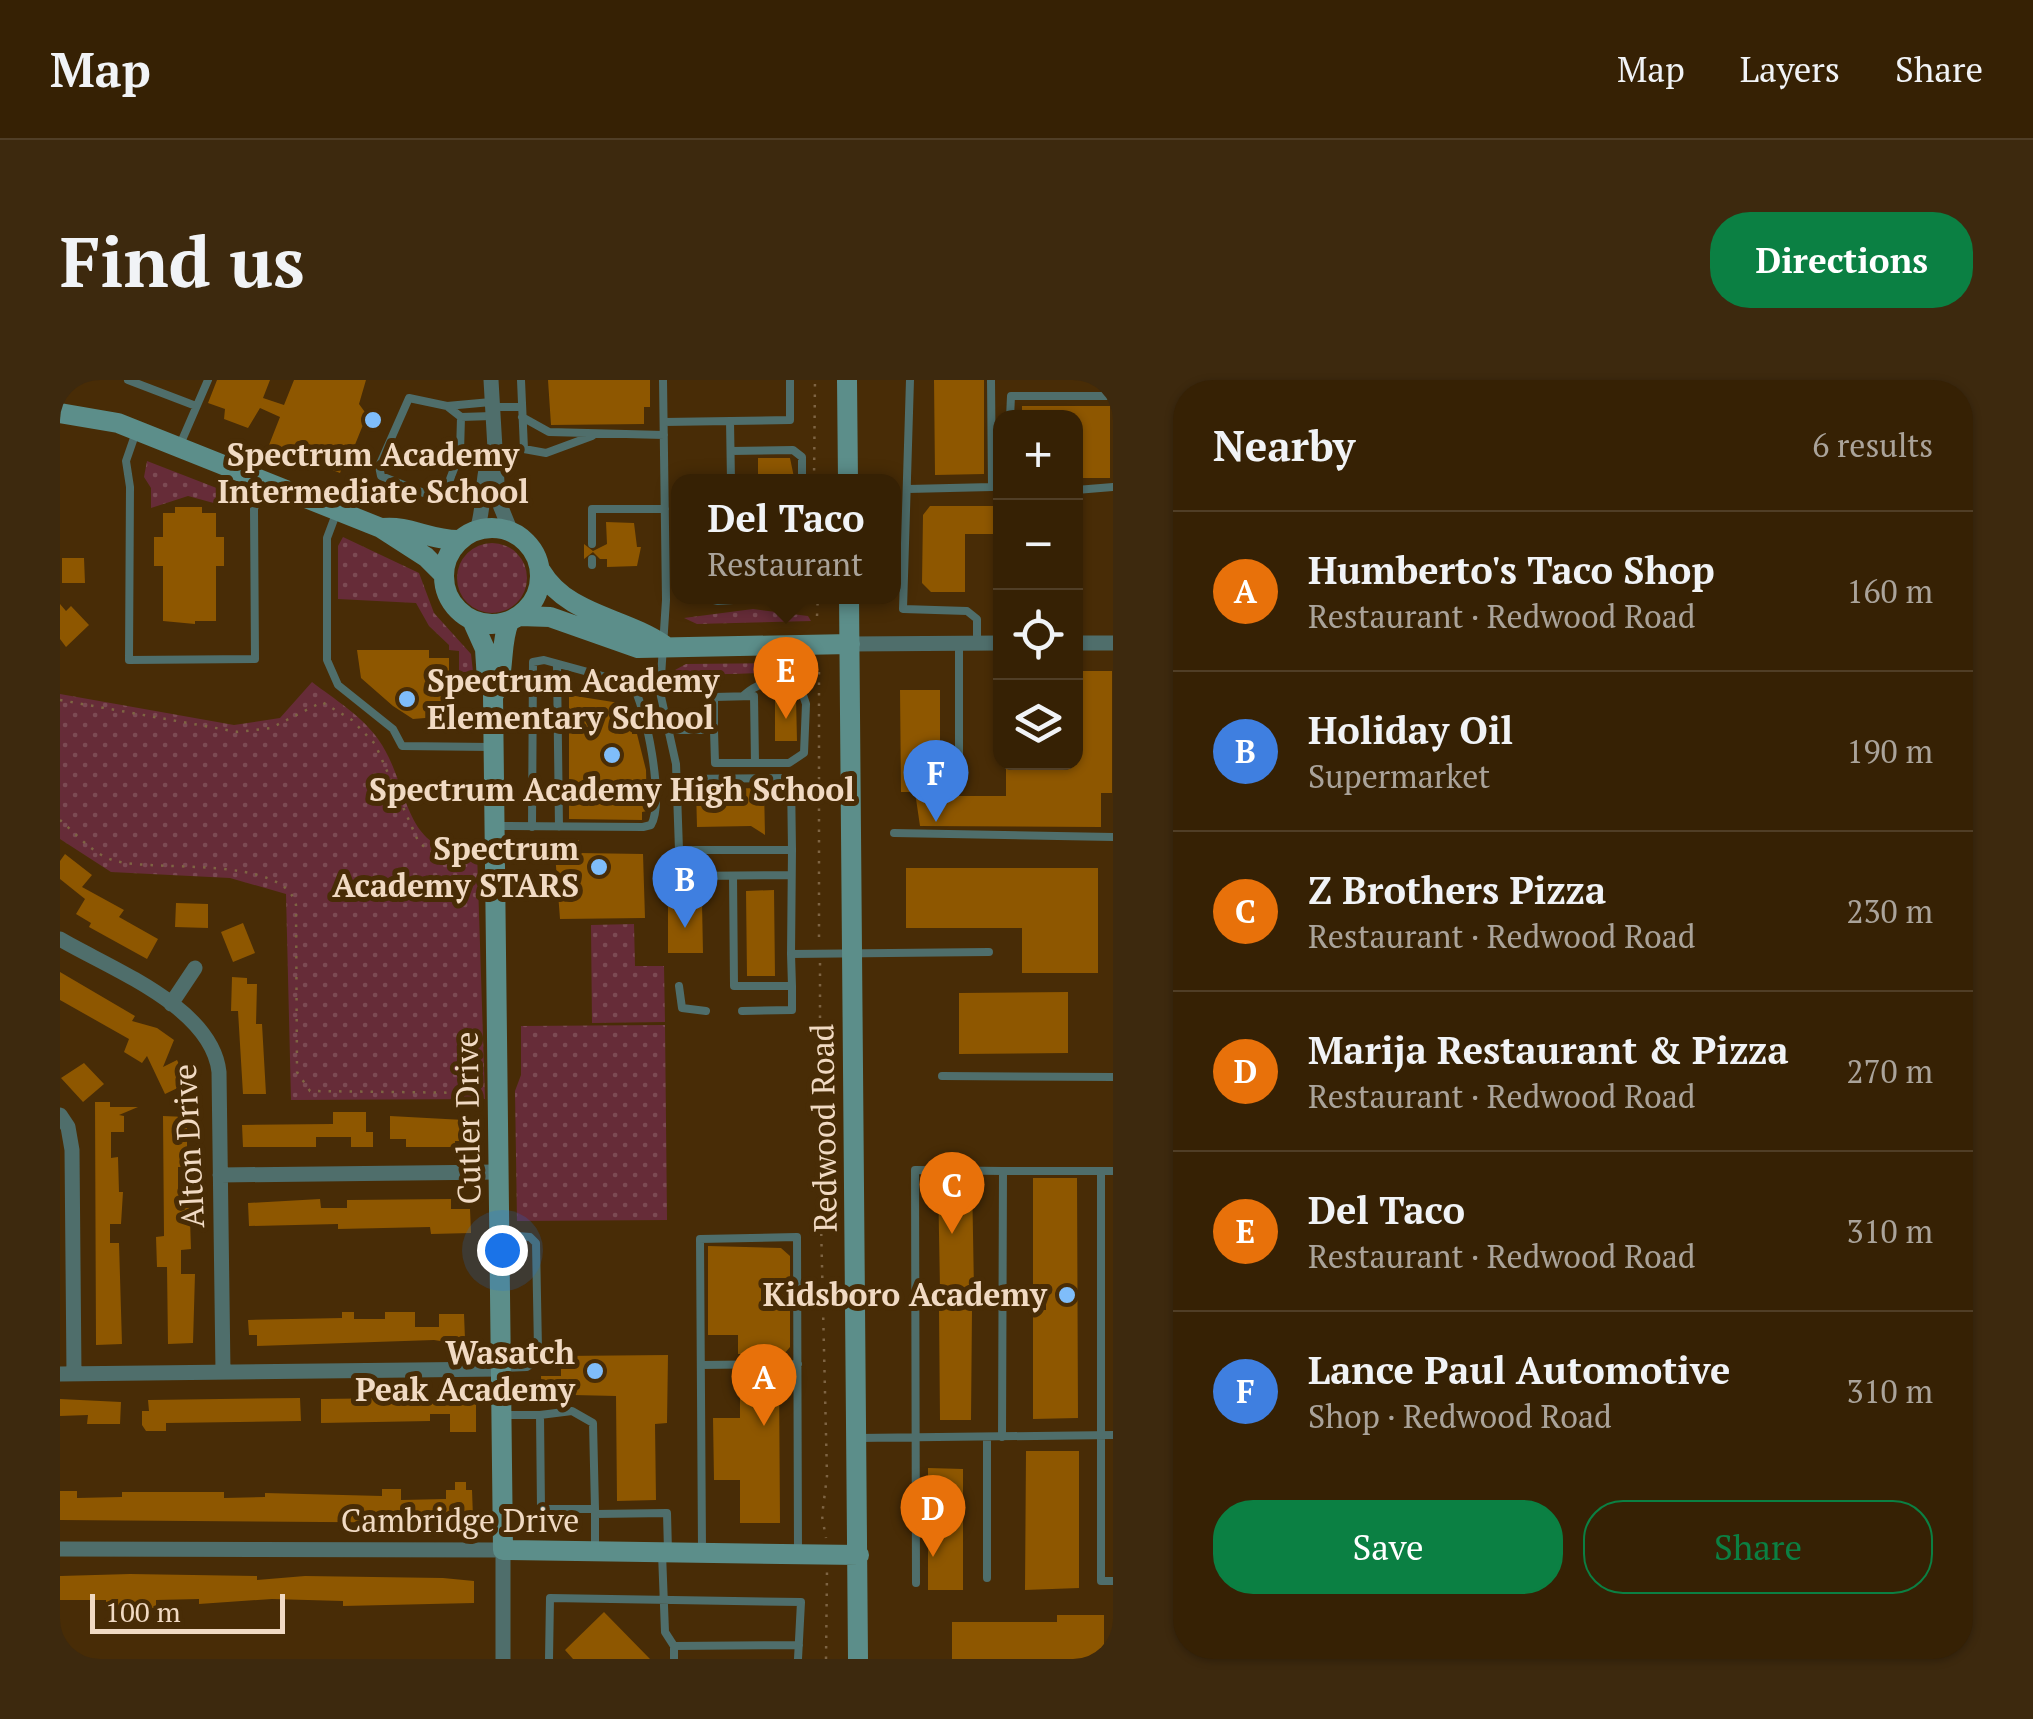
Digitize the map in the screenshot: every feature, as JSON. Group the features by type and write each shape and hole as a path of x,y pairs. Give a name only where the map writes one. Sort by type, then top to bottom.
{"street":[{"path":"491,380 492,452 500,506 512,532 531,548 553,590 566,599 637,626 664,645"},
{"path":"846,380 848,474"},
{"path":"60,413 96,417 136,430 381,528 426,557 444,575 453,605 472,620 490,625 550,617 630,646 993,644"},
{"path":"444,575 450,552 469,535 485,507 485,467 492,452"},
{"path":"381,528 395,526 428,539 512,532"},
{"path":"514,619 536,596 540,571"},
{"name":"Redwood Road","path":"849,604 858,1659"},
{"name":"Cutler Drive","path":"503,1659 494,696 500,687 500,643 514,619"},
{"name":"Cutler Drive","path":"472,620 485,649 487,687 494,696"},
{"path":"1083,643 1113,643"},
{"name":"Alton Drive","path":"60,939 196,1022 218,1064 223,1372"},
{"path":"172,1004 195,968"},
{"path":"60,1114 68,1127 72,1150 67,1374 500,1369"},
{"path":"220,1175 498,1172"},
{"name":"Cambridge Drive","path":"60,1549 859,1555"}],"lane":[{"path":"128,380 196,406"},
{"path":"179,447 208,380"},
{"path":"521,380 522,446 533,453 569,446 592,436"},
{"path":"663,380 666,550 660,692 678,779 680,876 790,875"},
{"path":"664,422 790,420 790,380"},
{"path":"910,380 903,609 967,610 978,619 978,644"},
{"path":"908,490 992,487 992,380"},
{"path":"1011,410 1012,396 1113,396"},
{"path":"461,417 460,453 444,495 434,497 381,476 379,466 406,400 492,408 521,416 544,431 592,436 664,435"},
{"path":"447,406 461,417"},
{"path":"461,417 492,408"},
{"path":"730,421 730,474"},
{"path":"136,430 126,461 130,487 129,660 255,659 254,509 264,481"},
{"path":"730,451 793,450 802,457 802,474"},
{"path":"1083,489 1113,487"},
{"path":"592,544 592,509 665,508"},
{"path":"337,510 326,543 326,660 332,678 392,729 402,746 494,747"},
{"path":"666,550 671,550"},
{"path":"960,644 960,776"},
{"path":"495,826 558,827 650,825 656,812 656,777 632,684 539,660 530,669 532,826"},
{"path":"557,666 558,827"},
{"path":"742,1011 792,1010 791,778 806,744 803,689 791,682 761,683 743,696"},
{"path":"715,779 714,697 754,696 755,763"},
{"path":"668,730 714,730"},
{"path":"714,764 798,759"},
{"path":"678,779 791,778"},
{"path":"894,833 1113,837"},
{"path":"679,850 792,850"},
{"path":"733,876 734,986 792,986"},
{"path":"792,954 989,952"},
{"path":"679,986 682,1008 706,1011"},
{"path":"942,1076 1113,1077"},
{"path":"916,1583 915,1170 1113,1170"},
{"path":"1101,1170 1101,1581 1113,1581"},
{"path":"1002,1436 1003,1171"},
{"path":"499,1235 530,1237 536,1243 538,1349 538,1360 527,1367 500,1369"},
{"path":"702,1553 700,1239 797,1238 798,1554"},
{"path":"916,1298 1002,1297"},
{"path":"1101,1302 1113,1301"},
{"path":"701,1365 798,1364"},
{"path":"501,1415 540,1416 572,1411 594,1422 594,1552"},
{"path":"540,1416 541,1509 667,1513 662,1600 665,1632 674,1646 674,1659"},
{"path":"858,1438 1113,1435"},
{"path":"987,1437 987,1578"},
{"path":"549,1659 550,1598 802,1602 798,1659"},
{"path":"674,1646 799,1645"}],"path":[{"path":"814,474 815,380"},
{"path":"818,604 818,616"},
{"path":"818,673 820,1022"},
{"path":"60,700 238,732 270,728 322,702 352,720 375,744 420,843 440,857 477,859"},
{"path":"60,820 112,860 226,870 269,878 288,888 296,905 297,1072 310,1092 478,1094"},
{"path":"822,1223 827,1476 822,1516 826,1536"},
{"path":"826,1659 827,1574"}],"shaded area":[{"path":"147,461 232,494 232,508 188,496 151,508 151,488 144,477"},
{"path":"343,537 419,573 434,613 471,654 473,672 459,672 459,651 449,650 416,603 338,599 338,546"},
{"path":"492,543 516,554 527,578 516,602 492,613 468,602 457,578 468,554"},
{"path":"753,609 808,616 811,621 697,624 684,618"},
{"path":"686,664 809,664 807,671 719,674 675,670"},
{"path":"312,682 356,715 378,739 421,831 434,843 452,851 477,852 485,1099 291,1100 286,894 230,878 111,872 60,839 60,694 234,725 280,718"},
{"path":"634,924 635,966 664,966 665,1022 592,1023 591,925"},
{"path":"665,1025 667,1220 517,1221 515,1091 521,1075 521,1026"}],"building":[{"path":"217,380 270,380 263,398 284,405 294,380 366,380 359,404 367,415 340,473 269,445 280,417 260,408 248,428 224,419 225,409 208,403"},
{"path":"548,380 650,380 650,407 644,407 644,424 551,425"},
{"path":"934,380 984,380 984,474 935,475"},
{"path":"1022,406 1110,406 1110,478 1083,478 1083,410 1022,410"},
{"path":"758,458 790,458 793,474 758,474"},
{"path":"930,506 993,506 993,534 965,534 965,592 931,592 922,583 923,515"},
{"path":"175,507 202,507 202,513 216,513 216,537 224,537 224,566 216,566 216,621 163,621 163,566 154,566 154,537 163,537 163,513 175,513"},
{"path":"606,522 634,523 637,547 641,547 637,566 607,567 607,559 600,559 593,552 584,559 584,544 593,551 607,544"},
{"path":"62,558 84,558 85,583 62,583"},
{"path":"60,604 66,611 71,606 89,625 66,647 60,639"},
{"path":"357,650 429,650 429,658 449,658 449,716 413,719 393,706 361,678"},
{"path":"1083,671 1112,671 1112,793 1101,793 1101,827 920,826 915,792 901,792 900,690 940,690 940,796 1006,796 1006,770 1083,770"},
{"name":"Spectrum Academy High School","path":"569,695 632,705 632,734 637,734 646,770 647,811 642,812 642,820 569,819"},
{"path":"775,697 796,697 797,741 775,741"},
{"path":"764,788 765,835 751,826 697,827 696,789"},
{"name":"Spectrum Academy STARS","path":"554,840 579,840 579,853 643,854 645,918 560,919"},
{"path":"65,854 92,875 82,887 124,910 119,917 158,939 147,959 89,927 91,923 76,914 85,899 60,879 60,861"},
{"path":"906,868 1098,868 1098,973 1022,973 1022,928 906,928"},
{"path":"774,890 775,976 747,976 746,891"},
{"path":"176,903 208,904 208,928 175,927"},
{"path":"668,903 702,903 703,953 668,953"},
{"path":"243,923 255,953 233,962 221,932"},
{"path":"60,972 135,1016 132,1021 157,1028 174,1040 163,1067 177,1060 188,1083 165,1094 147,1056 142,1063 124,1052 129,1039 60,1000"},
{"path":"232,977 247,978 247,984 257,984 256,1024 262,1024 266,1094 243,1094 238,1011 231,1011"},
{"path":"1068,992 1068,1053 959,1054 959,993"},
{"path":"84,1063 104,1084 83,1102 61,1078"},
{"path":"95,1102 110,1102 110,1107 138,1107 119,1115 124,1116 124,1132 111,1132 111,1158 118,1157 119,1192 123,1192 121,1224 110,1224 110,1243 119,1243 122,1344 96,1345"},
{"path":"333,1112 366,1112 366,1132 373,1132 373,1147 351,1147 351,1137 316,1137 316,1147 243,1147 242,1125 333,1124"},
{"path":"163,1116 187,1117 187,1167 178,1167 178,1191 189,1191 191,1249 181,1250 181,1274 195,1274 193,1343 168,1344 167,1267 157,1267 156,1237 164,1236"},
{"path":"390,1116 464,1120 464,1141 455,1141 455,1147 406,1147 406,1139 390,1139"},
{"path":"938,1178 972,1178 974,1290 940,1289"},
{"path":"1033,1178 1077,1178 1078,1418 1033,1419 1033,1310 1046,1310 1046,1291 1033,1291"},
{"path":"320,1199 321,1208 347,1208 347,1200 451,1199 451,1209 470,1209 471,1233 431,1234 430,1227 338,1229 338,1224 249,1226 248,1203"},
{"path":"708,1246 781,1248 790,1256 790,1347 784,1354 738,1354 738,1335 708,1335"},
{"path":"939,1309 972,1309 971,1420 940,1420"},
{"path":"342,1312 354,1312 354,1319 385,1319 385,1312 415,1312 415,1327 439,1327 439,1314 464,1314 465,1339 453,1339 453,1343 434,1340 257,1346 257,1335 249,1335 248,1320 342,1318"},
{"path":"668,1355 667,1423 655,1424 656,1500 617,1501 616,1396 573,1395 568,1401 562,1396 557,1403 542,1403 541,1376 561,1376 561,1356"},
{"path":"779,1373 780,1523 740,1523 740,1480 714,1480 713,1418 740,1418 740,1374"},
{"path":"476,1397 476,1432 450,1432 450,1414 430,1414 430,1421 321,1423 321,1399"},
{"path":"300,1398 301,1421 166,1423 166,1431 146,1431 142,1425 142,1411 149,1411 148,1400"},
{"path":"60,1399 121,1402 120,1424 87,1424 88,1415 60,1416"},
{"path":"1026,1451 1079,1451 1079,1588 1025,1590"},
{"path":"928,1468 963,1469 963,1590 928,1590"},
{"path":"455,1482 466,1482 466,1490 472,1490 473,1517 460,1517 460,1523 60,1520 60,1491 77,1491 77,1498 122,1497 122,1492 224,1492 224,1498 265,1497 265,1493 382,1496 382,1489 401,1489 401,1500 446,1499 446,1490 455,1490"},
{"path":"60,1576 257,1576 257,1580 305,1576 443,1578 474,1581 474,1603 343,1606 343,1601 272,1599 199,1604 199,1599 156,1600 156,1608 106,1607 106,1600 60,1600"},
{"path":"604,1612 650,1659 573,1659 565,1650"},
{"path":"1057,1615 1104,1615 1104,1659 952,1659 952,1622 1057,1622"}],"place":[{"name":"Spectrum Academy Intermediate School","path":"373,420"},
{"name":"Spectrum Academy Elementary School","path":"407,699"},
{"name":"Del Taco","path":"786,719"},
{"name":"Spectrum Academy High School","path":"612,755"},
{"name":"Lance Paul Automotive","path":"936,822"},
{"name":"Spectrum Academy STARS","path":"599,867"},
{"name":"Holiday Oil","path":"685,928"},
{"name":"Z Brothers Pizza","path":"952,1234"},
{"name":"Kidsboro Academy","path":"1067,1295"},
{"name":"Wasatch Peak Academy","path":"595,1371"},
{"name":"Humberto's Taco Shop","path":"764,1426"},
{"name":"Marija Restaurant & Pizza","path":"933,1557"}]}
